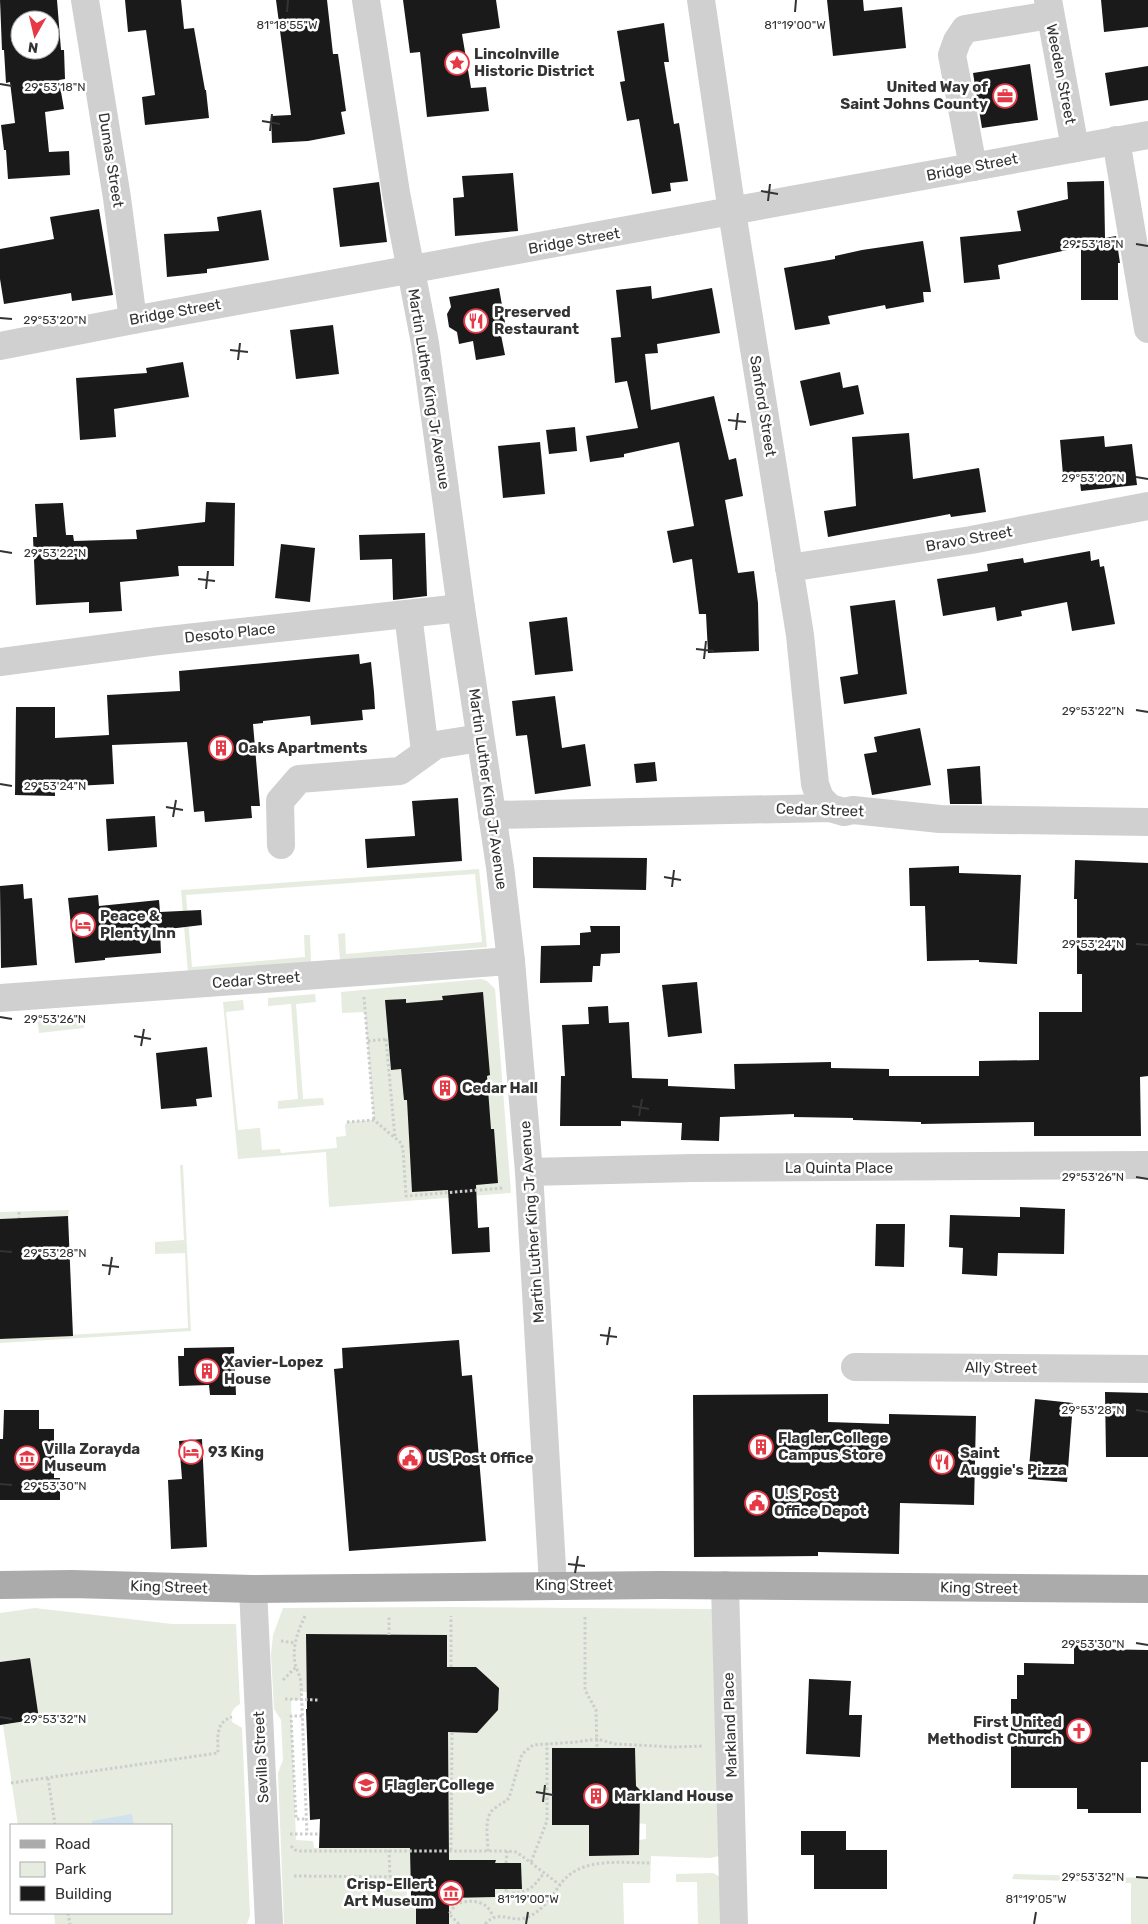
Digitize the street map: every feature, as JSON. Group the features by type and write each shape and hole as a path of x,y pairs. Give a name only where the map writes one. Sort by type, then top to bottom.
{"main road":[{"name":"King Street","path":"0,1585 72,1584 253,1589 553,1585 1148,1589"}],"street":[{"name":"Dumas Street","path":"85,0 117,198 133,320"},
{"name":"Martin Luther King Jr Avenue","path":"366,0 396,193 425,342 511,961 529,1172 553,1585"},
{"name":"Sanford Street","path":"701,0 732,212 800,635 815,784 820,798 830,808"},
{"name":"Weeden Street","path":"1049,8 1075,148"},
{"path":"973,167 952,55 957,41 965,29 1049,8"},
{"name":"Bridge Street","path":"0,346 133,320 1148,135"},
{"path":"1116,140 1148,329"},
{"name":"Bravo Street","path":"789,568 971,540 1148,506"},
{"name":"Desoto Place","path":"0,662 160,641 461,608"},
{"path":"408,614 425,751"},
{"path":"281,845 280,801 299,780 400,771 436,744 480,738"},
{"name":"Cedar Street","path":"492,814 830,808 844,812 853,810 940,819 1148,822"},
{"name":"Cedar Street","path":"0,998 511,961"},
{"name":"La Quinta Place","path":"529,1172 692,1168 1148,1165"},
{"name":"Ally Street","path":"854,1367 1148,1370"},
{"name":"Markland Place","path":"725,1585 734,1924"},
{"name":"Sevilla Street","path":"253,1589 269,1924"}],"path":[{"path":"364,995 374,1120"},
{"path":"368,1042 387,1039 395,1138"},
{"path":"347,1122 374,1120 400,1144 403,1149 406,1196 504,1188"},
{"path":"19,1212 19,1218"},
{"path":"305,1616 297,1634 294,1648 295,1661 301,1682 307,1834"},
{"path":"450,1667 451,1616"},
{"path":"389,1617 389,1635"},
{"path":"585,1617 585,1690 596,1710 597,1748"},
{"path":"290,1700 319,1700"},
{"path":"11,1783 218,1753 220,1726 224,1720 238,1716"},
{"path":"302,1716 291,1716 296,1819 306,1819"},
{"path":"451,1850 452,1732"},
{"path":"488,1851 488,1825 491,1812 509,1798 522,1754 533,1745 597,1739 615,1744 708,1745"},
{"path":"531,1862 547,1821 547,1743"},
{"path":"48,1778 55,1824"},
{"path":"289,1834 292,1846 295,1850 300,1851 451,1850 516,1852 560,1885"},
{"path":"296,1834 320,1834"},
{"path":"389,1850 390,1877"},
{"path":"506,1863 507,1851"},
{"path":"485,1924 493,1917 500,1916 516,1919 529,1916 545,1905 564,1879 576,1870 588,1865 650,1863"},
{"path":"506,1889 506,1893 528,1891 544,1873"},
{"path":"292,1876 410,1877"},
{"path":"460,1924 449,1914 456,1904 463,1902 482,1903 488,1906 493,1917"}],"green space":[{"path":"479,869 487,947 340,960 338,934 345,933 346,954 482,942 475,874 186,895 192,967 305,957 304,935 310,935 311,962 188,973 181,890"},
{"path":"481,979 487,981 495,989 511,1193 329,1207 326,1152 238,1159 223,1002 243,1000 244,1010 226,1012 238,1130 260,1128 262,1150 280,1149 281,1153 337,1148 336,1137 346,1136 345,1125 347,1122 374,1120 365,1012 342,1013 341,992"},
{"path":"315,994 316,1002 296,1004 303,1099 323,1098 324,1105 278,1109 278,1101 298,1099 291,1004 268,1006 268,998"},
{"path":"83,1014 84,1028 39,1033 37,1018"},
{"path":"180,1165 183,1165 191,1331 0,1343 0,1339 188,1328 185,1253 155,1254 155,1242 184,1240"},
{"path":"69,1210 68,1216 0,1219 0,1212"},
{"path":"35,1608 172,1624 236,1624 240,1704 234,1709 231,1716 232,1722 242,1728 250,1915 247,1924 55,1924 54,1914 172,1914 172,1824 18,1824 3,1725 39,1719 30,1658 0,1662 0,1613"},
{"path":"283,1608 713,1609 723,1855 711,1858 651,1856 650,1883 623,1883 624,1924 449,1924 449,1897 495,1897 495,1889 522,1889 521,1863 495,1863 495,1860 447,1860 410,1865 410,1887 407,1888 407,1899 416,1899 416,1924 284,1924 278,1773 283,1760 281,1720 274,1709 271,1654 273,1635","holes":["306,1634 447,1635 447,1667 499,1688 498,1710 486,1723 476,1730 448,1732 449,1847 314,1848 313,1841 296,1840 291,1700 301,1700 301,1692 307,1692","552,1748 635,1748 636,1786 640,1790 636,1823 646,1824 646,1839 639,1840 639,1855 590,1855 589,1825 552,1825"]},
{"path":"713,1873 724,1879 725,1924 698,1924 697,1882 676,1882 676,1874"},
{"path":"1014,1874 1148,1878 1148,1924 1131,1924 1131,1883 1012,1879"}],"water":[{"path":"132,1814 134,1824 93,1824 92,1821"}],"building":[{"path":"0,0 57,0 58,10 10,10 10,60 60,60 60,38 61,50 64,50 65,79 59,80 64,109 45,112 49,152 69,151 70,175 8,179 6,150 4,150 1,125 15,123 10,82 6,83 4,50 2,50"},
{"path":"125,0 181,0 184,29 194,28 206,90 209,118 145,125 142,97 155,95 146,30 128,32"},
{"path":"276,0 327,0 333,54 338,54 346,111 341,112 345,134 308,141 272,143 271,116 291,115"},
{"path":"403,0 496,0 500,28 462,34 471,88 486,87 489,111 427,117 420,52 410,53"},
{"path":"827,0 863,0 864,11 902,7 906,48 833,56"},
{"path":"1101,0 1148,0 1148,27 1104,32"},
{"path":"664,23 669,62 664,62 674,124 679,123 688,181 670,183 671,191 652,194 639,119 627,121 620,82 625,81 617,31"},
{"name":"United Way of Saint Johns County","path":"1030,64 1038,120 982,128 973,73"},
{"path":"1148,66 1148,100 1110,106 1105,73"},
{"path":"513,173 518,231 455,236 453,198 464,197 462,176"},
{"path":"1104,181 1105,238 1116,236 1120,263 1118,263 1118,300 1081,300 1081,247 998,265 1000,279 964,283 960,237 1021,231 1017,211 1068,199 1067,182"},
{"path":"379,182 387,242 340,247 333,188"},
{"path":"99,209 113,295 72,301 71,293 4,304 0,279 0,249 54,239 50,217"},
{"path":"261,210 269,260 207,269 207,273 167,277 164,234 219,231 217,217"},
{"path":"923,241 931,292 923,292 924,302 886,309 885,305 828,316 830,324 795,330 784,268 835,259 835,256 862,250"},
{"path":"651,286 652,299 712,288 720,333 657,344 658,353 645,354 651,410 714,396 729,460 736,458 743,496 725,500 738,573 754,571 758,603 759,651 708,653 706,614 699,614 692,559 673,563 667,531 694,526 679,442 624,454 624,457 590,462 586,436 638,428 627,381 615,383 611,338 621,337 616,290"},
{"name":"Preserved Restaurant","path":"499,288 507,334 501,335 505,355 476,360 473,341 459,344 457,332 449,327 447,314 451,307 449,297"},
{"path":"333,325 339,374 296,379 290,330"},
{"path":"183,362 189,397 114,409 116,437 80,440 76,378 147,373 146,368"},
{"path":"840,372 843,388 858,385 864,414 810,426 800,381"},
{"path":"575,427 577,451 549,454 546,430"},
{"path":"909,433 913,479 979,468 986,512 951,517 950,514 828,537 824,511 856,506 852,437"},
{"path":"1104,436 1105,447 1132,444 1137,485 1081,491 1079,473 1063,475 1060,440"},
{"path":"540,442 545,494 503,498 498,446"},
{"path":"206,502 235,503 234,566 178,566 179,576 120,582 122,611 89,613 89,602 36,605 33,537 37,537 35,504 63,503 66,535 73,535 74,541 137,539 136,530 205,522"},
{"path":"425,533 427,596 393,600 392,559 360,560 359,535"},
{"path":"281,544 315,548 310,602 275,598"},
{"path":"1090,551 1091,561 1099,559 1100,567 1104,566 1115,624 1072,631 1067,602 1021,611 1022,616 997,621 995,607 943,616 937,579 988,571 987,564 1023,558 1024,563"},
{"path":"895,600 907,694 844,704 840,677 858,674 850,606"},
{"path":"567,617 573,671 535,675 529,622"},
{"path":"359,654 360,664 371,662 374,692 375,709 362,710 363,720 311,725 310,716 263,721 263,723 253,724 260,806 251,806 252,818 205,822 204,811 194,812 187,742 112,745 114,784 55,787 55,796 15,795 16,707 55,707 55,738 109,735 107,695 180,691 179,671"},
{"path":"555,696 562,748 585,744 591,786 535,794 527,735 516,736 512,701"},
{"path":"920,728 931,785 872,795 864,754 877,752 874,737"},
{"path":"655,762 657,781 636,783 634,764"},
{"path":"980,766 982,804 950,804 947,769"},
{"path":"458,798 462,861 367,868 365,839 415,836 412,801"},
{"path":"155,816 157,847 108,851 106,819"},
{"path":"533,857 647,858 646,890 533,888"},
{"path":"1075,860 1148,863 1148,1076 1140,1077 1141,1136 1034,1136 1034,1122 921,1124 921,1122 853,1120 853,1118 794,1117 794,1114 720,1117 719,1141 681,1140 682,1123 621,1121 621,1126 560,1126 561,1076 565,1076 562,1025 589,1024 588,1007 608,1006 609,1023 629,1022 632,1078 668,1079 668,1086 735,1089 734,1064 831,1062 831,1068 889,1069 889,1076 979,1076 979,1061 1039,1060 1039,1012 1082,1012 1082,974 1077,974 1077,899 1074,899"},
{"path":"959,866 959,873 1021,875 1017,964 979,962 979,960 927,961 925,906 910,906 909,868"},
{"path":"23,884 24,899 32,898 37,965 1,968 0,886"},
{"path":"98,895 99,906 159,900 160,912 201,910 202,925 160,930 161,953 105,958 105,960 75,963 68,898"},
{"path":"590,926 620,926 620,953 601,954 600,966 593,966 592,982 540,983 541,946 580,945 580,933 591,932"},
{"path":"697,982 702,1033 668,1037 662,985"},
{"name":"Cedar Hall","path":"483,992 490,1075 487,1076 491,1129 494,1129 498,1183 476,1185 478,1228 489,1227 490,1252 452,1254 448,1190 412,1192 407,1100 404,1100 401,1069 391,1070 385,1000 406,999 406,1003 443,1000 442,996"},
{"path":"207,1047 212,1097 196,1099 197,1106 161,1109 156,1053"},
{"path":"1020,1207 1065,1209 1064,1254 998,1253 997,1276 962,1274 963,1248 949,1247 950,1215 1020,1217"},
{"path":"68,1216 73,1336 0,1339 0,1219"},
{"path":"876,1224 905,1224 904,1267 875,1266"},
{"name":"US Post Office","path":"459,1340 462,1376 472,1375 486,1541 349,1551 334,1369 343,1368 342,1348"},
{"name":"Xavier-Lopez House","path":"234,1347 236,1395 210,1395 209,1385 179,1386 178,1356 184,1356 184,1348"},
{"path":"1105,1392 1148,1393 1148,1457 1106,1457"},
{"path":"828,1394 828,1422 889,1424 889,1414 976,1416 974,1505 900,1503 899,1554 818,1552 818,1556 694,1557 693,1395"},
{"path":"1035,1399 1073,1403 1067,1482 1028,1479"},
{"name":"Villa Zorayda Museum","path":"4,1410 39,1410 39,1429 54,1429 54,1478 60,1478 60,1500 0,1500 0,1439 3,1439"},
{"path":"202,1439 207,1547 171,1549 168,1480 182,1479 179,1441"},
{"path":"306,1634 447,1635 447,1667 476,1667 499,1688 498,1710 477,1733 448,1732 449,1860 496,1860 495,1863 521,1863 522,1889 495,1889 495,1897 449,1898 449,1924 416,1924 416,1899 411,1899 410,1848 319,1848 320,1819 310,1820 306,1709"},
{"name":"First United Methodist Church","path":"1074,1642 1094,1642 1094,1649 1148,1650 1148,1762 1141,1762 1141,1813 1088,1813 1088,1809 1077,1809 1077,1788 1011,1788 1011,1699 1017,1699 1017,1675 1024,1675 1024,1663 1074,1664"},
{"path":"30,1658 39,1719 0,1725 0,1662"},
{"path":"809,1679 851,1681 849,1715 862,1715 860,1757 806,1754"},
{"name":"Markland House","path":"552,1748 635,1748 636,1786 640,1790 639,1855 589,1856 589,1825 552,1825"},
{"path":"801,1831 846,1831 846,1850 887,1850 887,1889 814,1889 814,1855 801,1855"}],"place":[{"name":"Lincolnville Historic District","path":"457,63"},
{"name":"United Way of Saint Johns County","path":"1005,96"},
{"name":"Preserved Restaurant","path":"476,321"},
{"name":"Oaks Apartments","path":"221,748"},
{"name":"Peace & Plenty Inn","path":"83,925"},
{"name":"Cedar Hall","path":"445,1088"},
{"name":"Xavier-Lopez House","path":"207,1371"},
{"name":"Flagler College Campus Store","path":"761,1447"},
{"name":"93 King","path":"191,1452"},
{"name":"Villa Zorayda Museum","path":"27,1458"},
{"name":"US Post Office","path":"410,1458"},
{"name":"Saint Auggie's Pizza","path":"942,1462"},
{"name":"U.S Post Office Depot","path":"757,1503"},
{"name":"First United Methodist Church","path":"1079,1731"},
{"name":"Flagler College","path":"366,1785"},
{"name":"Markland House","path":"596,1796"},
{"name":"Crisp-Ellert Art Museum","path":"451,1893"}]}
